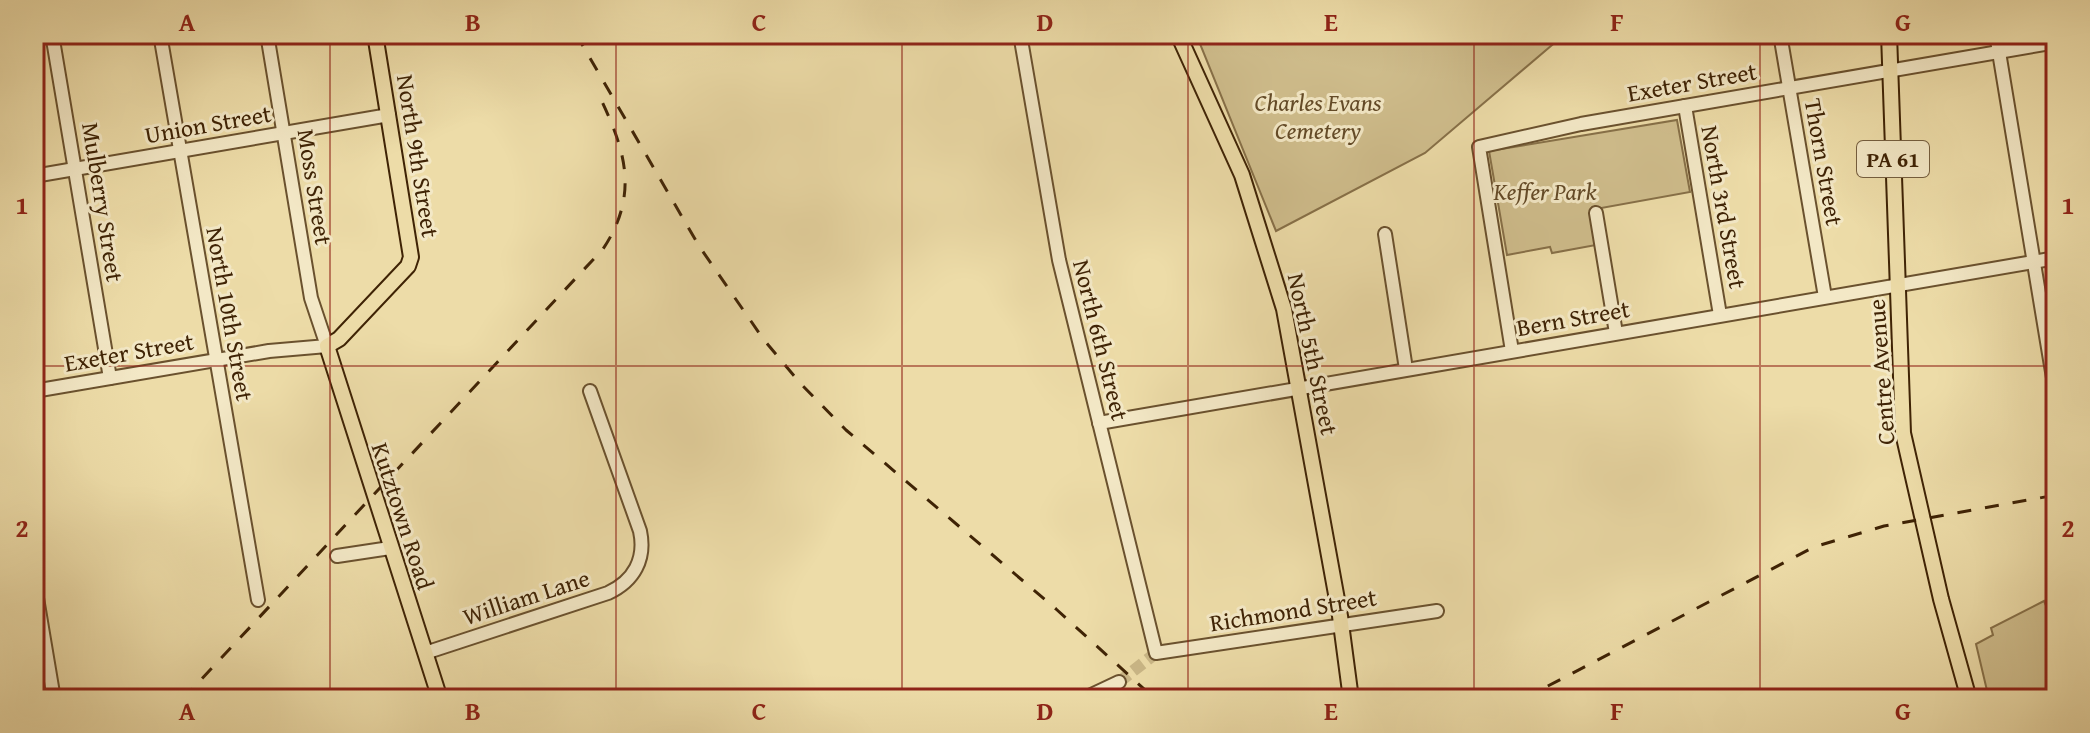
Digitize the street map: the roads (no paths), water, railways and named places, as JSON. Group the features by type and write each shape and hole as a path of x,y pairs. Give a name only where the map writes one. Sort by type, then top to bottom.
{"main road":[{"name":"North 9th Street","path":"327,346 339,339 410,261 411,243 375,34"},
{"name":"North 5th Street","path":"1178,34 1227,139 1257,215 1284,309 1342,624 1351,699"},
{"name":"Centre Avenue","path":"1889,34 1903,433 1941,599 1969,699"},
{"name":"Kutztown Road","path":"327,346 440,699"}],"street":[{"name":"Mulberry Street","path":"52,34 110,378"},
{"name":"North 10th Street","path":"160,34 258,600"},
{"name":"Moss Street","path":"267,34 311,298 327,346"},
{"name":"North 6th Street","path":"1020,34 1053,230 1156,653"},
{"name":"Thorn Street","path":"1780,34 1825,297"},
{"path":"1996,34 2056,396"},
{"name":"Exeter Street","path":"1512,351 1479,147 1581,124 2056,42"},
{"name":"North 3rd Street","path":"1685,106 1720,315"},
{"name":"Union Street","path":"34,176 389,115"},
{"path":"1596,213 1616,333"},
{"path":"1385,234 1406,369"},
{"name":"Bern Street","path":"1099,423 2056,258"},
{"name":"Exeter Street","path":"34,391 269,351 327,346"},
{"name":"William Lane","path":"425,653 608,593 618,589 635,573 642,547 640,531 590,391"},
{"path":"337,556 390,548"},
{"path":"34,580 54,699"},
{"name":"Richmond Street","path":"1156,653 1437,611"},
{"path":"1083,699 1119,682"}],"tunnel":[{"path":"1119,682 1156,653"}],"railway":[{"path":"576,34 699,246 764,340 801,384 846,430 1056,609 1155,699"},
{"path":"183,699 603,249 615,228 625,189 621,151 597,91"},
{"path":"1523,699 1814,547 1884,526 2056,495"}],"park label":[{"name":"Charles Evans Cemetery","path":"1318,116"},
{"name":"Keffer Park","path":"1545,191"}]}
